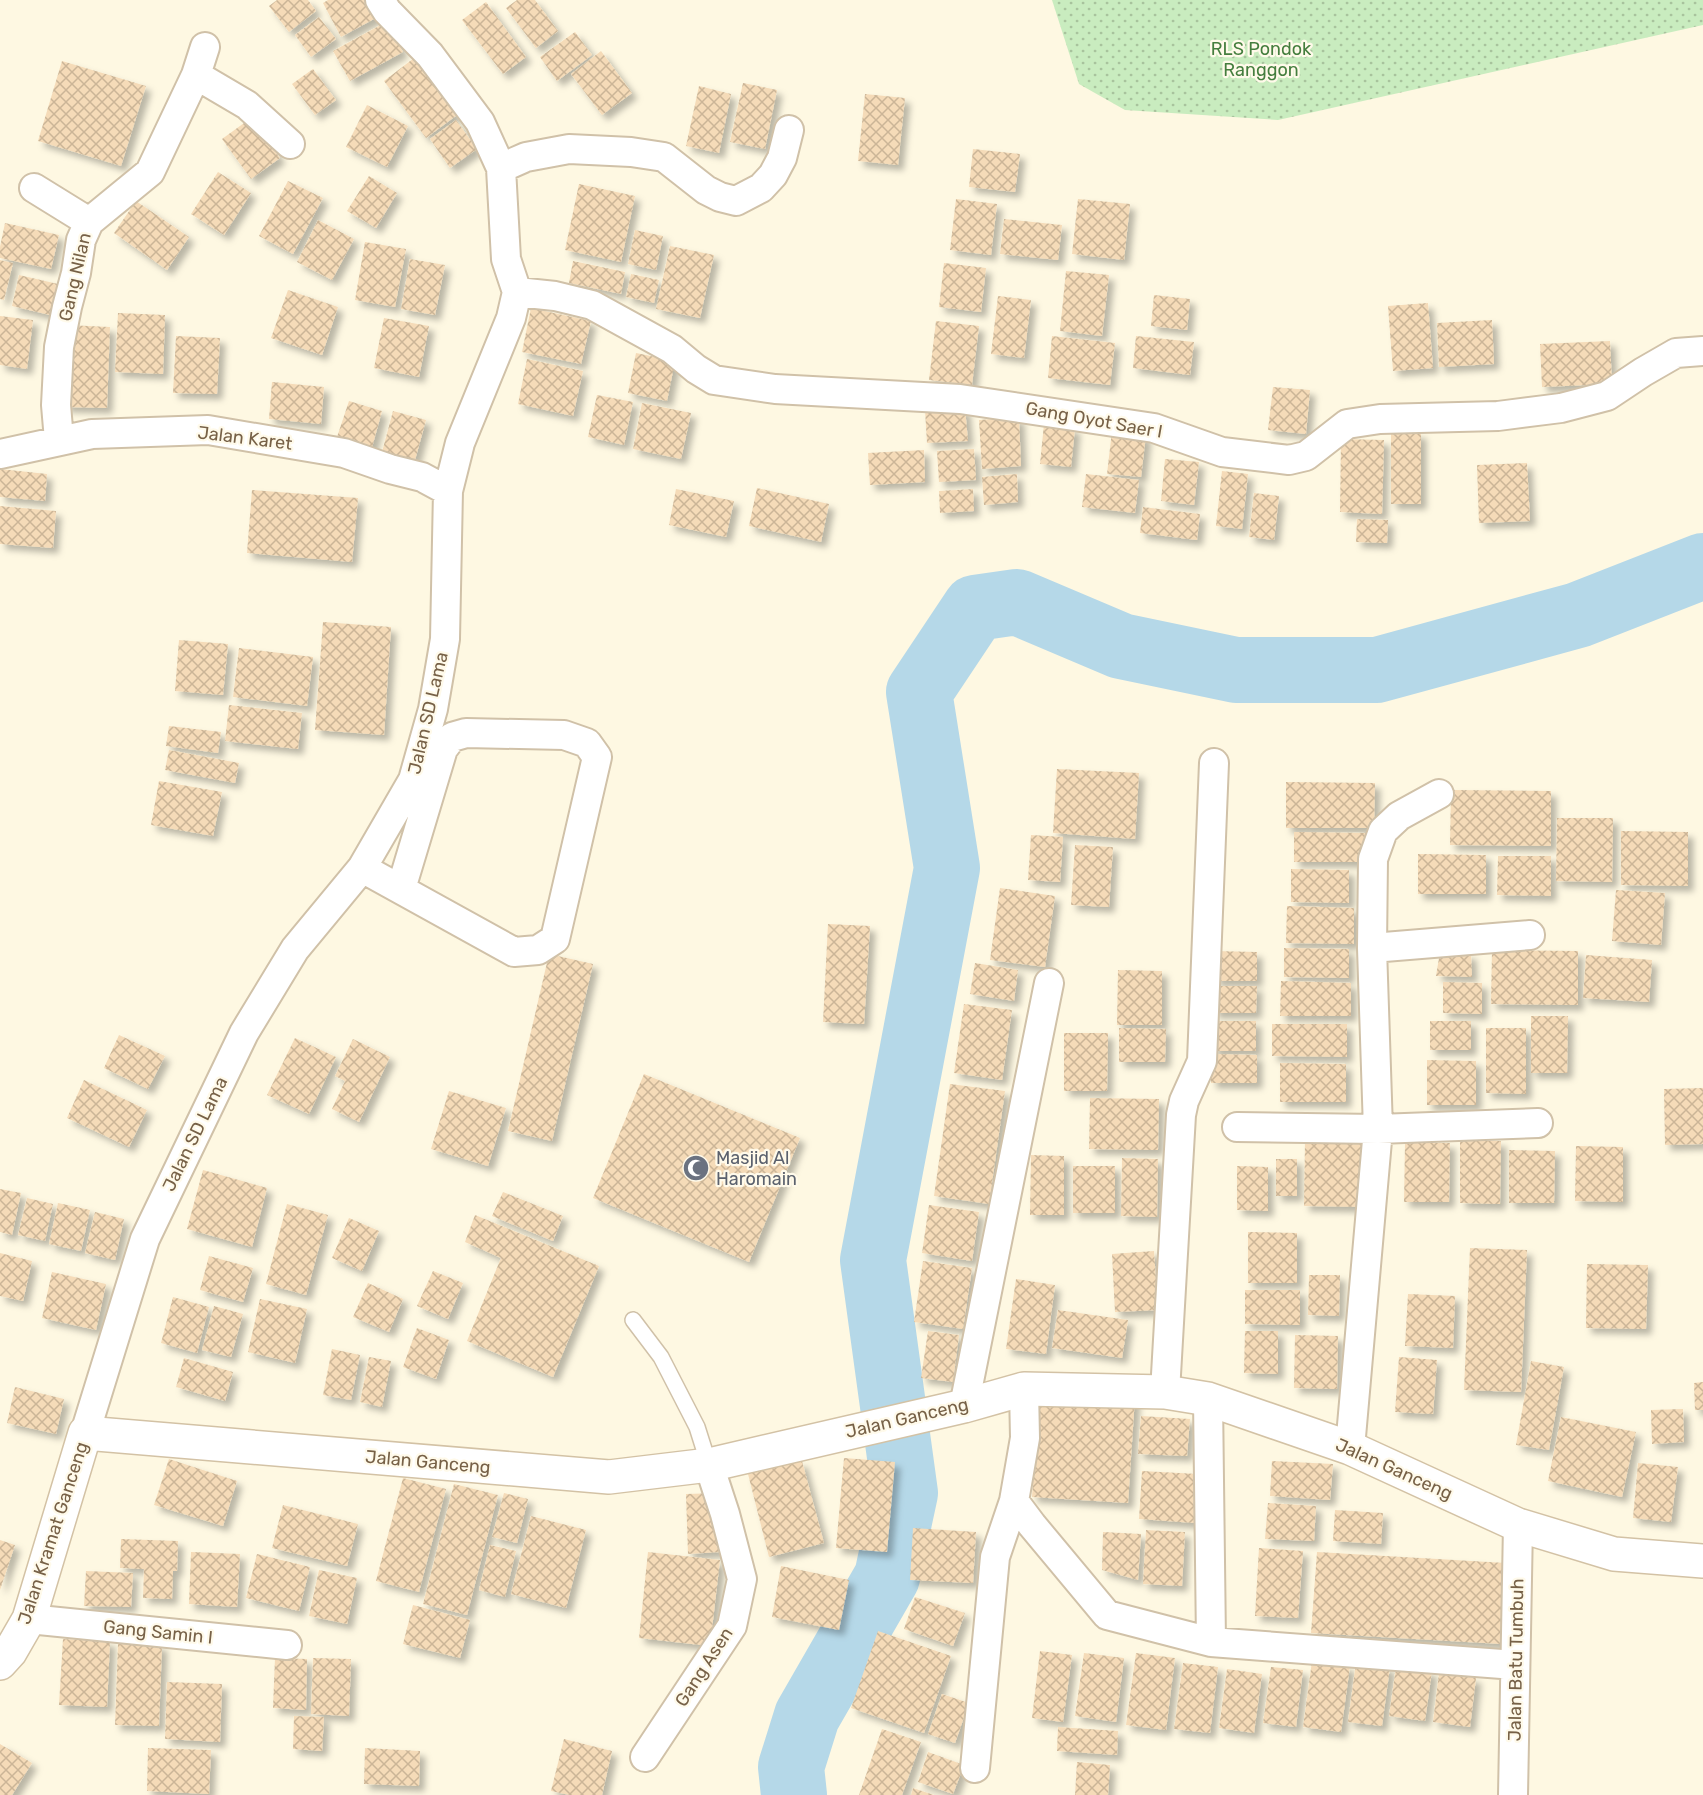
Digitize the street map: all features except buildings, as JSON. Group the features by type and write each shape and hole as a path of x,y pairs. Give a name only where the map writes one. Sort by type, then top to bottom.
{"street":[{"path":"380,0 387,11 430,55 480,122 501,168 506,259 517,292"},
{"name":"Gang Nilan","path":"60,440 56,405 60,347 81,240 88,222 150,172 196,75 205,47"},
{"path":"196,75 247,105 290,144"},
{"path":"501,168 526,157 569,149 631,152 664,157 706,190 736,201 762,188 773,175 782,158 789,130"},
{"path":"34,188 88,222"},
{"name":"Gang Oyot Saer I","path":"517,292 555,296 592,305 672,349 696,369 714,380 775,389 960,399 1154,428 1222,452 1289,460 1306,456 1347,424 1380,419 1498,416 1561,408 1607,396 1676,353 1703,351"},
{"name":"Jalan SD Lama","path":"86,1433 145,1239 244,1033 295,949 362,868 413,780 433,709 445,639 448,491 460,443 511,318 517,292"},
{"name":"Jalan Karet","path":"0,454 92,434 208,430 344,453 422,477 448,491"},
{"path":"362,868 400,890 514,952 538,950 555,939 597,756 587,743 564,735 466,733 452,737 443,749 400,890"},
{"path":"1165,1392 1181,1115 1184,1101 1202,1061 1214,763"},
{"path":"1350,1448 1378,1129 1372,948 1373,859 1383,831 1399,816 1439,794"},
{"path":"1372,948 1530,935"},
{"path":"964,1406 1049,982"},
{"path":"1237,1127 1378,1129 1538,1123"},
{"path":"975,1768 995,1557 1014,1501 1025,1438 1024,1389"},
{"name":"Jalan Ganceng","path":"86,1433 609,1477 710,1465 964,1406 1024,1389 1165,1392 1208,1399 1350,1448 1518,1525 1614,1554 1703,1561"},
{"path":"1208,1399 1211,1642"},
{"name":"Jalan Kramat Ganceng","path":"3,1655 29,1619 86,1433"},
{"name":"Gang Asen","path":"645,1757 732,1626 742,1579 710,1465"},
{"path":"1014,1501 1107,1615 1211,1642 1515,1665"},
{"name":"Jalan Batu Tumbuh","path":"1513,1795 1518,1525"},
{"name":"Gang Samin I","path":"29,1619 287,1645"}],"lane":[{"path":"633,1320 660,1357 697,1427 710,1465"}],"green space":[{"name":"RLS Pondok Ranggon","path":"1052,0 1703,0 1703,25 1278,120 1125,110 1079,84"}],"waterway":[{"path":"794,1795 791,1767 807,1716 887,1577 905,1493 873,1260 947,868 919,692 975,608 1017,602 1121,646 1236,670 1377,670 1578,615 1703,566"}],"place":[{"name":"Masjid Al Haromain","path":"696,1168"}]}
